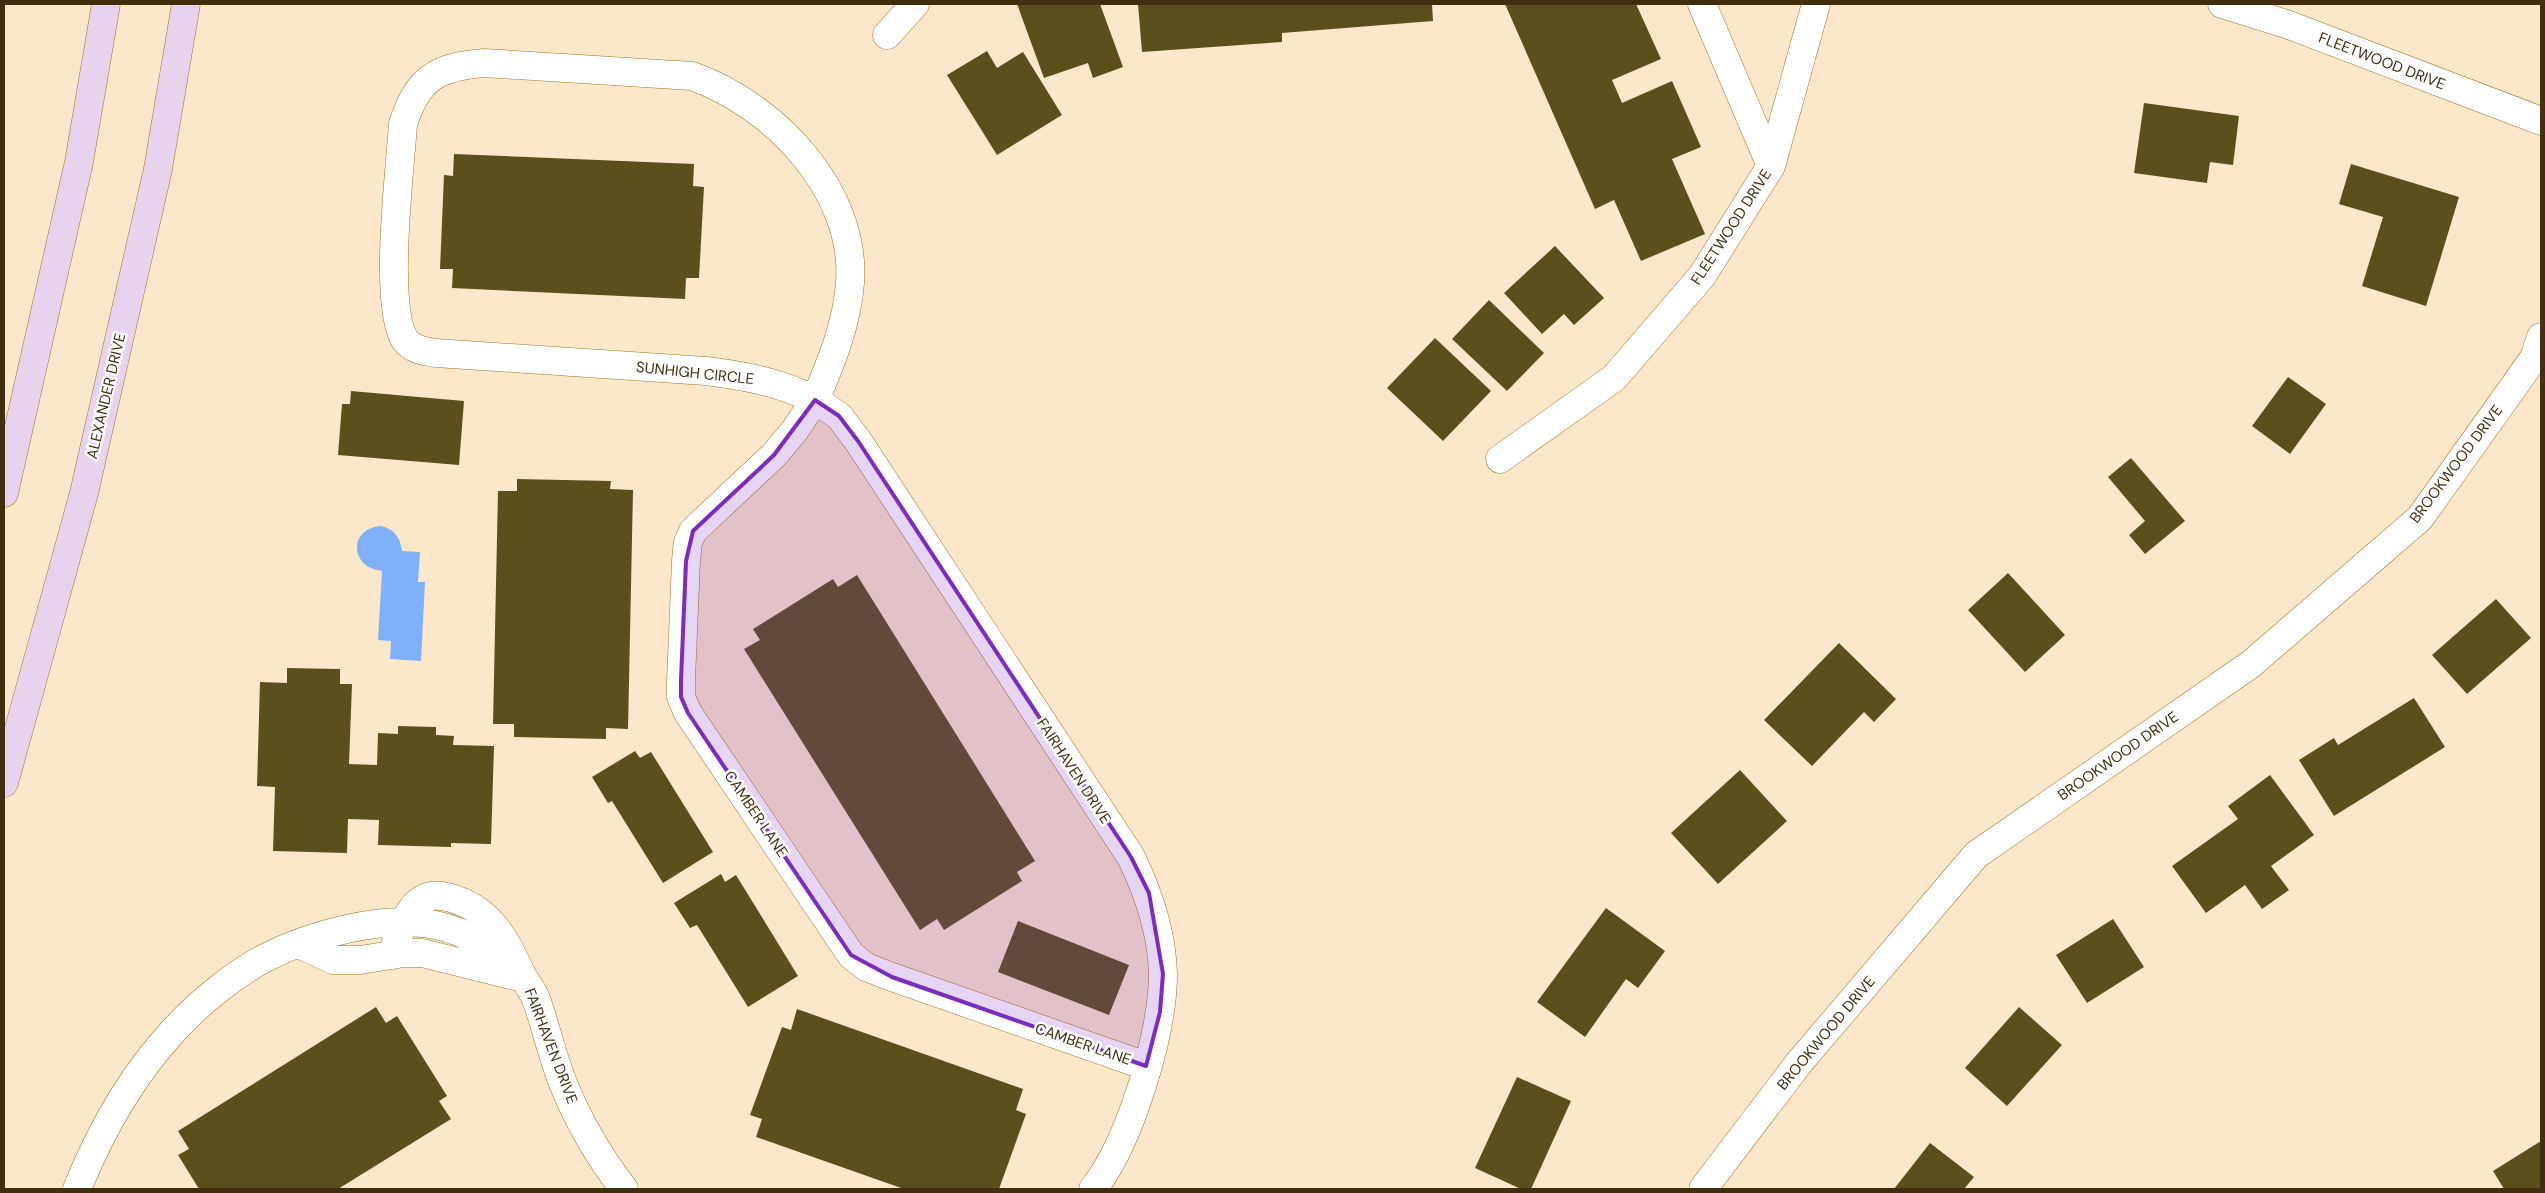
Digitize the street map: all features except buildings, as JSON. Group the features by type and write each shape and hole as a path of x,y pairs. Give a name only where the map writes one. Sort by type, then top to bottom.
{"main road":[{"path":"4,493 79,162 106,4"},
{"name":"ALEXANDER DRIVE","path":"4,784 84,493 158,169 186,4"}],"street":[{"path":"887,34 915,4"},
{"path":"1702,4 1771,166"},
{"name":"FLEETWOOD DRIVE","path":"1500,459 1614,378 1702,276 1771,166 1816,4"},
{"name":"FLEETWOOD DRIVE","path":"2222,4 2289,25 2541,121"},
{"name":"SUNHIGH CIRCLE","path":"484,63 692,76 712,83 738,98 767,120 794,145 815,170 831,196 844,229 850,260 850,283 838,338 815,400 788,387 751,376 706,371 436,353 418,350 406,340 399,325 393,286 402,134 410,103 422,83 440,71 461,65 484,63"},
{"name":"BROOKWOOD DRIVE","path":"1703,1189 1798,1064 1976,855 2251,664 2420,518 2534,358 2541,337"},
{"name":"FAIRHAVEN DRIVE","path":"815,400 839,416 858,441 1131,857 1149,893 1158,931 1162,974 1160,1012 1146,1066 1118,1148 1093,1189"},
{"name":"CAMBER LANE","path":"815,400 795,430 774,455 692,531 688,542 686,561 681,680 681,698 688,713 851,955 866,967 1146,1066"},
{"name":"FAIRHAVEN DRIVE","path":"392,954 402,923 415,904 427,897 438,895 460,900 489,919 502,935 536,1000 565,1088 605,1164 624,1189"},
{"path":"77,1189 113,1116 146,1064 176,1028 218,990 255,964 299,944 329,934 366,926 402,923"},
{"name":"FAIRHAVEN DRIVE","path":"299,944 333,960 360,960 392,954 422,953 524,979"}],"highlighted area":[{"path":"815,400 839,416 858,441 1131,857 1149,893 1163,974 1160,1012 1146,1066 892,977 851,955 688,713 681,697 681,680 686,561 693,531 774,455"}],"water":[{"path":"380,526 396,534 402,551 420,552 418,582 425,582 421,661 390,659 391,641 378,640 382,571 371,568 364,563 359,556 357,548 362,534"}]}
